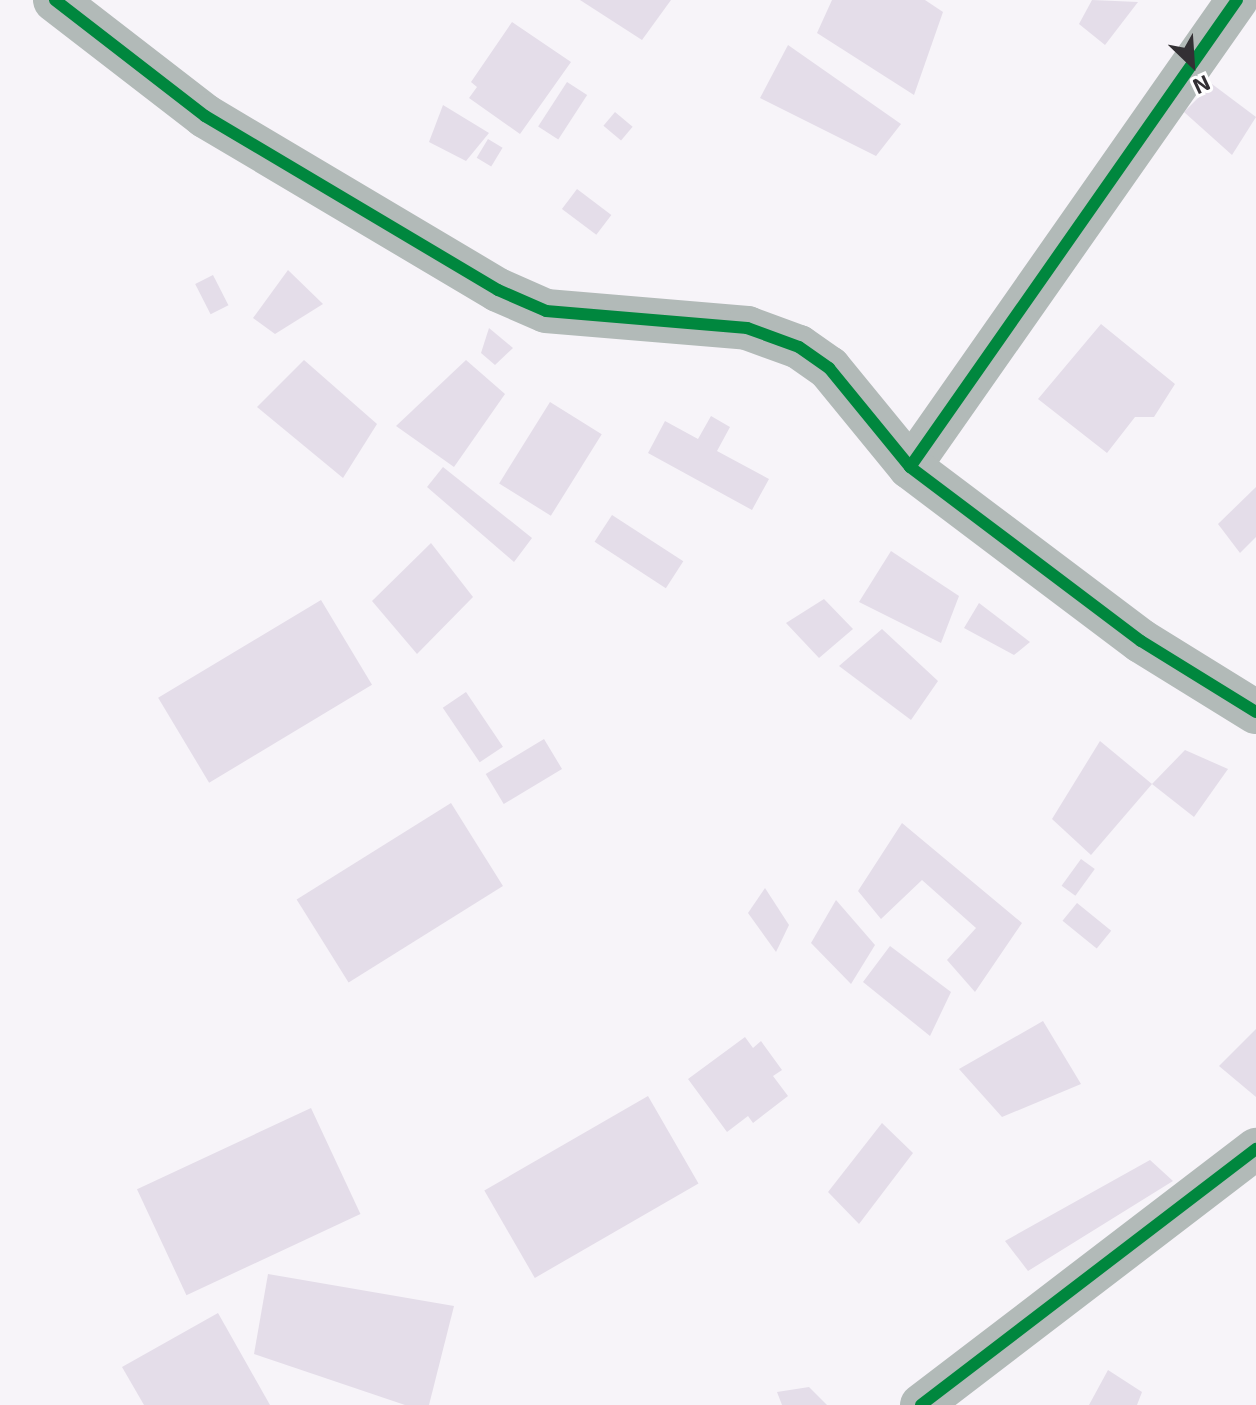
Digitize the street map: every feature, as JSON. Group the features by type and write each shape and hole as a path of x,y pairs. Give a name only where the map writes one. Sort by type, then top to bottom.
{"street":[{"path":"55,0 205,116 498,290 546,311 747,328 799,347 829,368 910,467 1141,641 1256,712"},
{"path":"910,467 1237,0"},
{"path":"921,1405 1256,1149"}],"building":[{"path":"580,0 671,0 642,40"},
{"path":"832,0 925,0 943,12 914,95 817,33"},
{"path":"1092,0 1138,2 1105,45 1079,24"},
{"path":"512,22 571,62 520,134 469,98 477,87 471,82"},
{"path":"788,45 901,124 876,156 760,98"},
{"path":"567,82 587,95 558,140 538,126"},
{"path":"1212,84 1256,117 1232,155 1184,112"},
{"path":"443,105 489,133 466,161 429,142"},
{"path":"615,112 633,127 621,141 603,126"},
{"path":"488,139 503,148 491,167 477,158"},
{"path":"577,189 611,215 596,235 562,209"},
{"path":"288,270 323,304 275,334 253,318"},
{"path":"213,275 228,305 211,314 195,284"},
{"path":"1101,324 1175,384 1154,417 1135,417 1107,453 1038,399"},
{"path":"489,328 513,348 495,365 481,353"},
{"path":"304,360 377,424 343,478 257,407"},
{"path":"466,360 505,394 454,467 396,426"},
{"path":"550,402 602,434 551,516 499,483"},
{"path":"711,416 730,427 717,451 769,479 752,510 648,453 665,421 698,439"},
{"path":"443,467 532,538 514,562 427,487"},
{"path":"1256,487 1256,537 1240,553 1218,524"},
{"path":"612,515 683,561 666,588 595,542"},
{"path":"431,543 473,597 417,654 372,601"},
{"path":"891,551 959,596 941,643 859,602"},
{"path":"824,599 853,629 819,658 786,623"},
{"path":"321,600 372,685 209,783 158,698"},
{"path":"979,603 1030,642 1014,655 964,628"},
{"path":"882,629 938,681 911,720 839,666"},
{"path":"466,692 503,747 480,762 443,708"},
{"path":"544,739 562,769 504,804 486,774"},
{"path":"1100,741 1152,784 1091,855 1052,819"},
{"path":"1185,750 1228,769 1194,817 1152,784"},
{"path":"451,803 503,886 349,983 297,899"},
{"path":"902,823 1022,923 975,992 947,960 976,928 922,880 881,919 858,891"},
{"path":"1081,859 1095,869 1075,896 1062,886"},
{"path":"765,888 789,925 776,952 748,913"},
{"path":"836,900 875,945 851,984 811,943"},
{"path":"1077,903 1111,931 1097,949 1063,921"},
{"path":"890,946 951,992 930,1036 863,982"},
{"path":"1043,1021 1081,1084 1002,1117 959,1069"},
{"path":"1256,1029 1256,1097 1219,1066"},
{"path":"745,1037 753,1048 761,1041 782,1070 773,1076 788,1096 753,1123 748,1116 727,1132 688,1079"},
{"path":"648,1096 698,1183 535,1278 484,1190"},
{"path":"311,1108 360,1214 186,1295 137,1189"},
{"path":"882,1123 913,1153 859,1224 828,1192"},
{"path":"1150,1160 1173,1181 1028,1271 1005,1241"},
{"path":"268,1274 454,1306 429,1405 405,1405 254,1354"},
{"path":"218,1313 270,1405 144,1405 122,1367"},
{"path":"1108,1370 1142,1392 1137,1405 1089,1405"},
{"path":"809,1387 827,1405 782,1405 777,1392"}],"cycle path":[{"path":"55,0 205,116 498,290 546,311 747,328 799,347 829,368 910,467 1141,641 1256,712"},
{"path":"910,467 1237,0"},
{"path":"921,1405 1256,1149"}]}
